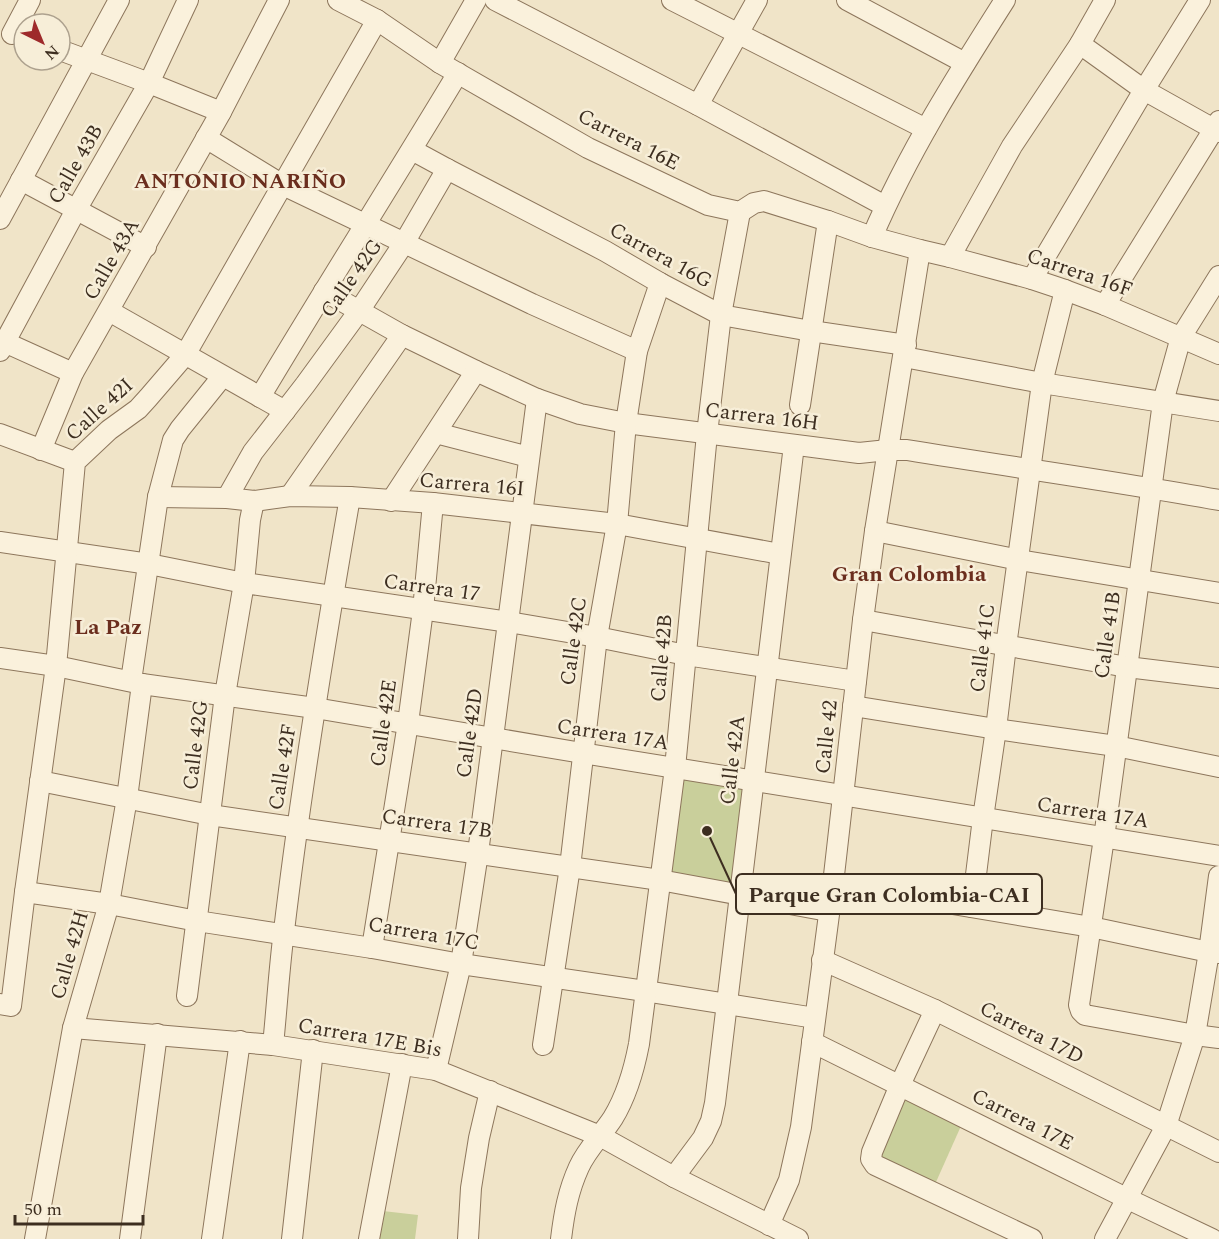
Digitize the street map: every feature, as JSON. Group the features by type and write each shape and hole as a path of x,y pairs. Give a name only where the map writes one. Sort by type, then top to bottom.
{"street":[{"path":"0,219 119,0"},
{"name":"Calle 43B","path":"1,344 148,83 188,0"},
{"name":"Calle 43A","path":"41,450 73,373 221,112 279,0"},
{"name":"Carrera 16E","path":"338,0 377,20 440,63 588,148 708,205 740,212"},
{"path":"440,63 476,0"},
{"path":"495,0 698,105 885,206"},
{"path":"672,0 926,129"},
{"path":"698,105 757,0"},
{"path":"847,0 965,63"},
{"path":"872,237 885,206 926,129 1005,0"},
{"path":"950,257 1012,147 1080,44 1105,0"},
{"path":"1032,279 1200,0"},
{"name":"Calle 42I","path":"6,1005 25,892 56,666 75,462 109,430 138,409 184,355 377,20"},
{"path":"1080,44 1144,90 1217,128 1106,304"},
{"path":"72,54 221,112"},
{"path":"260,397 458,73"},
{"path":"206,138 281,184 542,309 636,351"},
{"name":"Carrera 16G","path":"412,150 605,251 721,315 811,331 1042,383 1219,411"},
{"name":"Calle 42G","path":"226,498 253,452 305,385 404,243 447,169"},
{"path":"21,180 146,247"},
{"path":"740,212 754,203 764,201 872,237 920,250"},
{"name":"Calle 42B","path":"600,1136 624,1096 633,1073 639,1044 675,768 707,434 721,315 740,212"},
{"path":"800,405 828,221"},
{"name":"Carrera 16F","path":"920,250 1032,279 1106,304 1219,354"},
{"name":"Calle 42","path":"769,1225 789,1180 801,1127 875,531 920,250"},
{"name":"Calle 41B","path":"1196,1035 1085,1015 1079,1005 1163,402 1181,337 1219,276"},
{"name":"Calle 42C","path":"543,1045 555,978 570,867 597,637 617,524 626,423 636,351 660,283"},
{"name":"Calle 41C","path":"972,908 982,818 1042,383 1065,290"},
{"name":"Carrera 16H","path":"324,291 402,335 476,371 537,399 580,414 626,423 859,453 907,450 1219,500"},
{"path":"109,311 285,411"},
{"path":"290,496 402,335"},
{"path":"1,344 73,373"},
{"path":"391,501 476,371"},
{"name":"Calle 42H","path":"35,1239 73,1028 109,904 127,798 148,564 158,497 173,440 222,376"},
{"name":"Calle 42D","path":"436,1070 461,964 478,853 537,399"},
{"name":"Carrera 16I","path":"436,433 529,457"},
{"path":"0,434 75,462"},
{"name":"Calle 42A","path":"674,1177 703,1138 711,1121 715,1103 794,445"},
{"name":"Carrera 16I","path":"158,497 226,498 254,501 290,496 350,497 434,503 617,524 780,554"},
{"name":"Calle 42F","path":"273,1045 297,827 350,497"},
{"name":"Calle 42G","path":"187,996 225,695 244,583 254,501"},
{"name":"Calle 42E","path":"372,948 408,723 434,503"},
{"path":"875,531 1019,560 1219,593"},
{"name":"Carrera 17","path":"0,542 148,564 244,583 508,622 767,668 856,681"},
{"path":"863,620 1127,667 1219,678"},
{"name":"Carrera 17A","path":"0,658 56,666 137,683 315,708 1219,856"},
{"path":"853,706 1116,746 1219,767"},
{"name":"Carrera 17B","path":"40,781 210,814 660,880 828,911"},
{"path":"1105,1239 1166,1126 1196,1035 1214,953 1219,876"},
{"path":"832,884 1091,927 1214,953"},
{"name":"Carrera 17C","path":"25,892 109,904 197,921 461,964 815,1018"},
{"name":"Carrera 17D","path":"822,960 936,1010 1219,1152"},
{"path":"936,1010 900,1085 871,1159 874,1165 1032,1239"},
{"name":"Carrera 17E Bis","path":"73,1028 240,1041 436,1070 600,1136 674,1177 798,1239"},
{"path":"130,1239 157,1034"},
{"path":"1196,1035 1219,1038"},
{"path":"212,1239 240,1041"},
{"name":"Carrera 17E","path":"813,1042 1212,1239"},
{"path":"292,1239 313,1050"},
{"path":"369,1239 402,1064"},
{"path":"468,1239 471,1188 490,1091"},
{"path":"561,1239 564,1210 571,1184 589,1149 600,1136"}],"green space":[{"path":"675,768 753,781 739,894 660,880"},
{"path":"900,1085 965,1117 932,1191 872,1152"},
{"path":"374,1210 418,1215 415,1239 369,1239"}],"place":[{"name":"Parque Gran Colombia-CAI","path":"707,831"}],"district":[{"name":"ANTONIO NARIÑO","path":"240,180"},
{"name":"Gran Colombia","path":"909,573"},
{"name":"La Paz","path":"108,626"}]}
